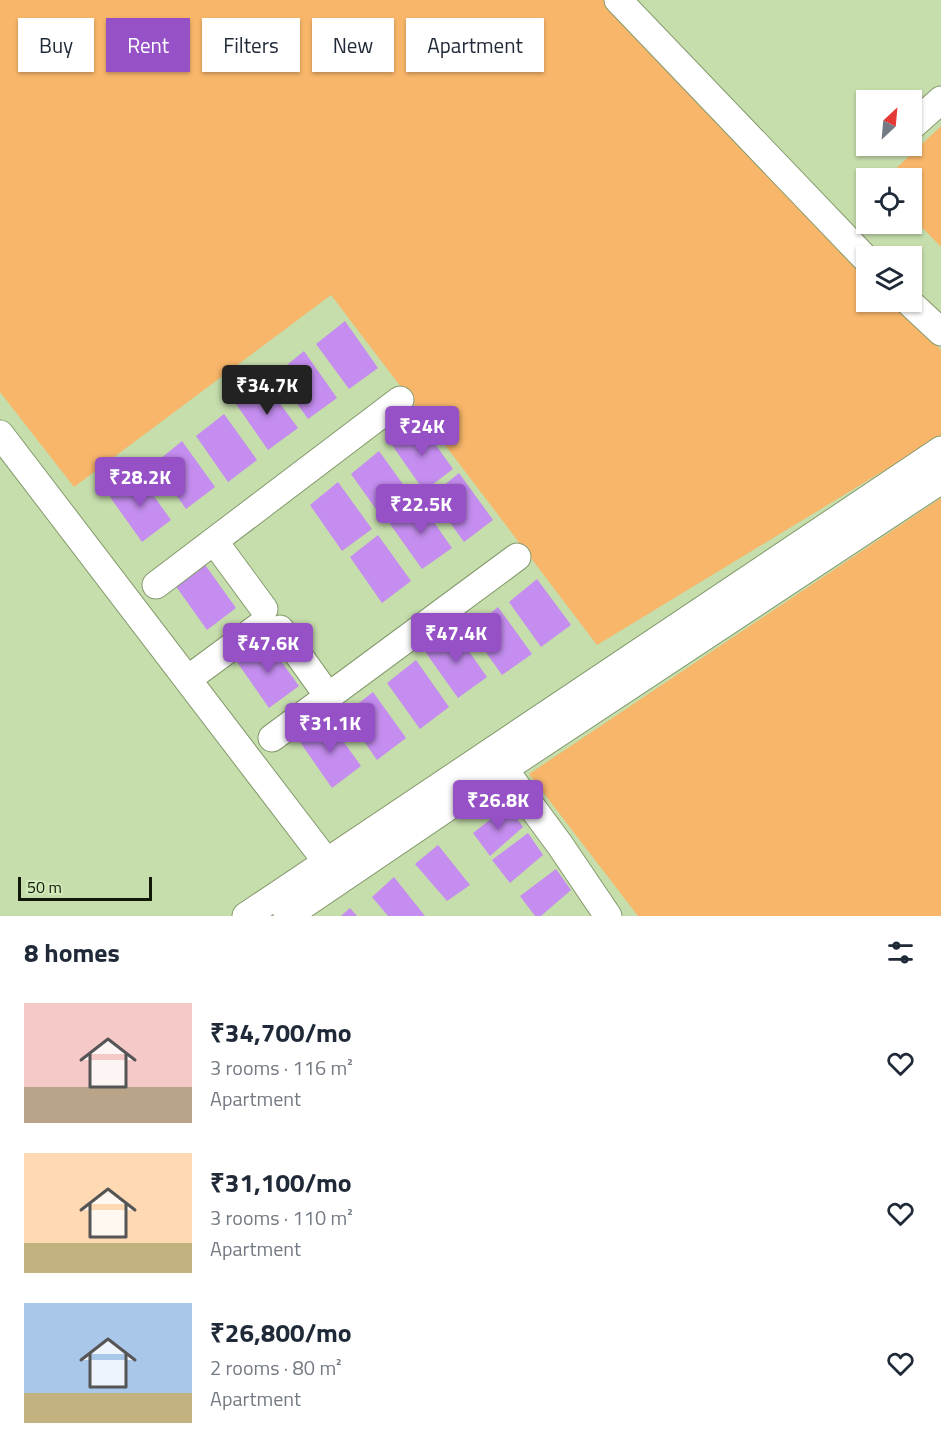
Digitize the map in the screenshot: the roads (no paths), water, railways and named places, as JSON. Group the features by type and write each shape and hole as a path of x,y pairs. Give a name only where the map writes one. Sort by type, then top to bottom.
{"street":[{"path":"618,0 856,249"},
{"path":"922,117 941,100"},
{"path":"920,312 941,332"},
{"path":"156,585 400,400"},
{"path":"0,434 334,870"},
{"path":"246,916 334,870 498,759 941,450"},
{"path":"498,759 941,480"},
{"path":"214,541 268,621 328,696"},
{"path":"272,738 517,557"},
{"path":"189,680 268,621"},
{"path":"498,759 560,845 601,914"},
{"path":"287,916 334,870"}]}
